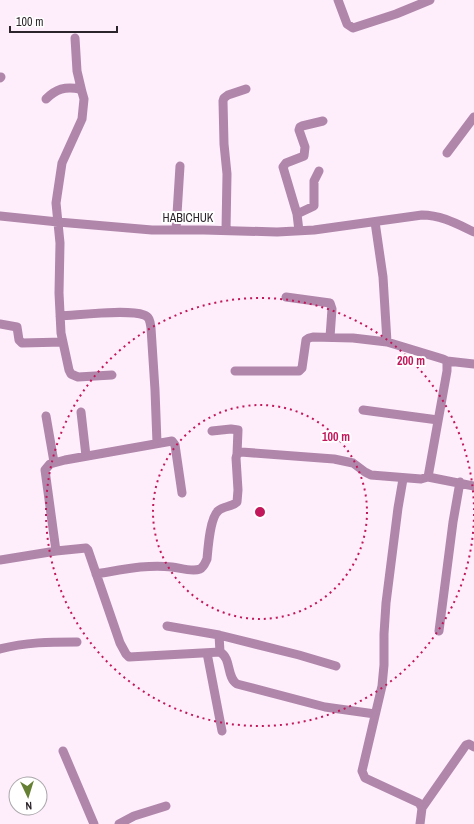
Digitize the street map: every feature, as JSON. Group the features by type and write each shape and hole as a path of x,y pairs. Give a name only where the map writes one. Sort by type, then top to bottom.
{"street":[{"path":"349,0 339,2 347,24 353,28 396,14 430,0"},
{"path":"75,38 77,71 84,106 82,119 66,154 60,173 56,203 61,251 59,293 60,316 63,342 69,370 74,376 112,375"},
{"path":"46,99 58,90 65,88 80,89 82,92"},
{"path":"226,230 228,174 224,144 224,98 228,94 246,89"},
{"path":"447,153 474,117"},
{"path":"299,231 296,214 283,167 286,163 304,156 304,147 299,130 300,127 323,121"},
{"path":"176,230 180,166"},
{"path":"296,214 314,206 314,181 319,171"},
{"name":"HABICHUK","path":"0,216 114,228 299,231 430,215 445,219 474,232"},
{"path":"375,222 383,277 387,342"},
{"path":"286,297 330,303 332,309 330,337"},
{"path":"60,316 127,313 145,315 149,319 151,328 155,390 156,443"},
{"path":"0,324 17,327 19,340 22,343 63,342"},
{"path":"235,371 299,371 302,368 306,340 313,337 387,342 438,356 446,361 474,364"},
{"path":"428,477 447,371 446,361"},
{"path":"363,410 438,420"},
{"path":"81,412 86,456"},
{"path":"46,416 54,462"},
{"path":"96,574 163,566 193,570 202,568 205,565 215,514 222,508 235,504 238,499 236,458 238,430 231,429 212,431"},
{"path":"56,551 44,470 46,466 54,462 168,441 174,443 182,492"},
{"path":"237,454 252,452 334,459 353,463 364,472 371,475 421,479 428,477 460,482 474,486"},
{"path":"403,478 386,603 382,686 362,767 365,778 418,804 422,808"},
{"path":"439,631 453,522 460,482"},
{"path":"0,560 86,548 88,550 120,643 129,657 220,652 224,654 226,658 233,682 238,684 326,707 375,714"},
{"path":"167,626 219,635 300,655 336,666"},
{"path":"219,635 220,652"},
{"path":"0,649 14,645 31,643 77,642"},
{"path":"207,653 222,731"},
{"path":"420,824 422,808 466,745 469,744 474,747"},
{"path":"63,751 94,824"},
{"path":"119,824 134,816 166,806"}]}
